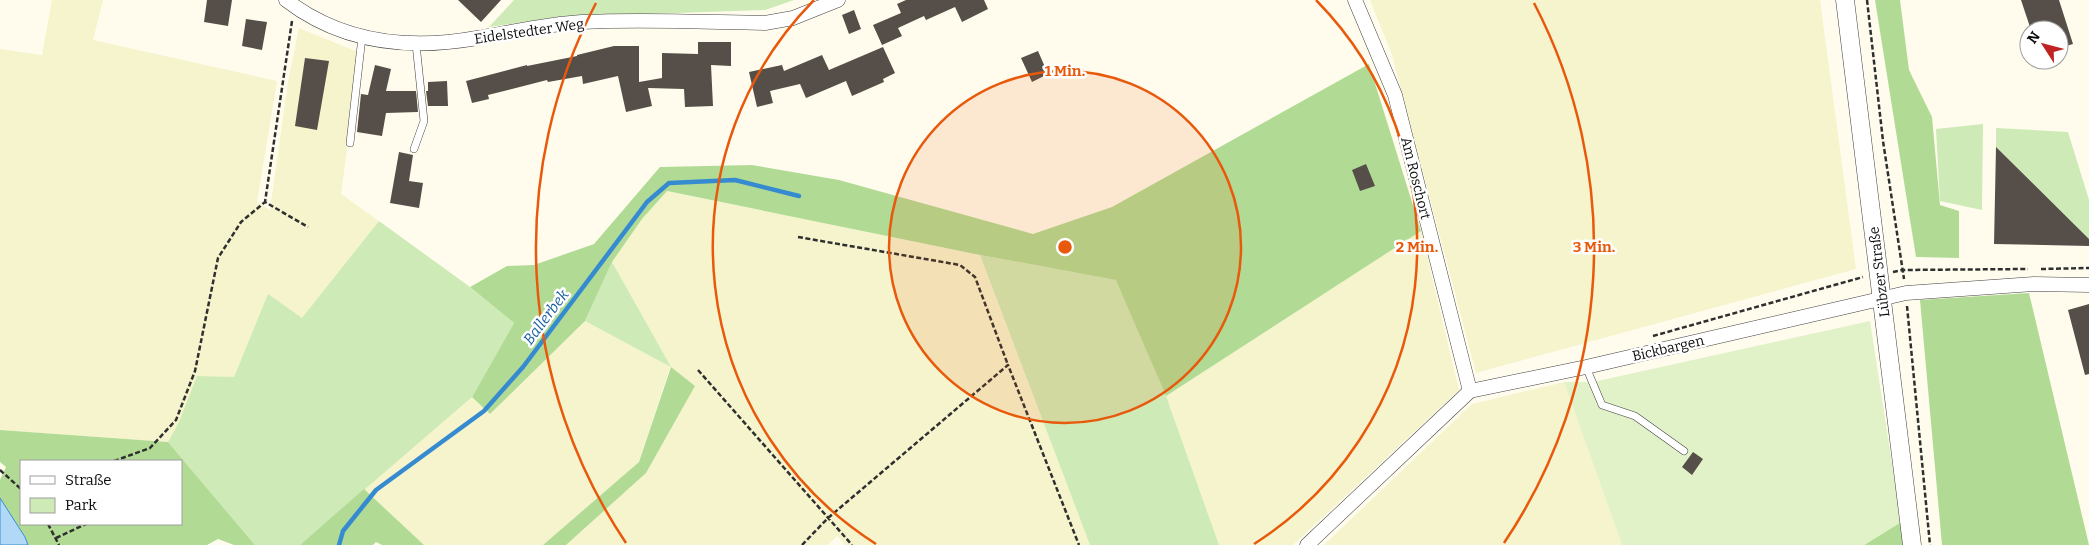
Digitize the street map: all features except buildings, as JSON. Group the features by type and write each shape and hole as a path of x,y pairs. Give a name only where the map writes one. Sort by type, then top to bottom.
{"street":[{"name":"Eidelstedter Weg","path":"290,3 323,23 362,37 393,43 416,44 453,42 538,27 582,22 765,22 793,18 838,0"},
{"name":"Am Roschort","path":"1355,0 1395,95 1470,391"},
{"name":"Lübzer Straße","path":"1846,0 1912,545"},
{"name":"Bickbargen","path":"1470,391 1586,367 1906,293 2034,284 2089,285"},
{"path":"1307,545 1470,391"}],"lane":[{"path":"350,143 362,37"},
{"path":"414,149 424,121 416,44"},
{"path":"1586,367 1602,405 1635,416 1684,451"}],"path":[{"path":"1867,0 1882,141 1906,293 1930,545"},
{"path":"117,460 150,448 176,420 195,371 218,258 241,222 264,202 290,3"},
{"path":"264,202 308,227"},
{"path":"798,236 960,265 975,277 1079,545"},
{"path":"1653,335 1856,279 1902,270 2089,268"},
{"path":"802,545 828,518 1008,365"},
{"path":"698,370 852,545"},
{"path":"0,470 20,488"},
{"path":"49,525 59,545"},
{"path":"56,538 84,525"}],"green space":[{"path":"52,0 103,0 93,40 277,81 257,202 270,210 288,82 299,28 360,53 341,194 379,221 302,319 268,295 234,377 179,423 168,442 0,430 0,49 42,55"},
{"path":"514,0 794,0 765,10 557,17 489,27"},
{"path":"1370,0 1820,0 1856,269 1476,373 1392,55"},
{"path":"1875,0 1900,0 1909,70 1932,117 1940,205 1959,211 1959,258 1916,257"},
{"path":"1369,64 1421,231 1166,396 1116,280 980,255 667,191 642,219 612,262 585,321 490,414 472,397 514,323 470,287 507,266 534,265 594,244 660,167 752,165 839,180 1033,234 1112,207"},
{"path":"1983,124 1982,210 1940,201 1936,129"},
{"path":"1996,128 2068,132 2089,200 2089,239 1996,147"},
{"path":"666,191 980,255 1090,545 845,545 837,536 828,545 566,545 646,473 695,386 670,367 639,462 543,545 424,545 364,489 472,397 490,414 585,321 670,366 612,262 642,219"},
{"path":"379,221 470,287 514,323 472,397 300,545 255,545 168,442 179,422 197,376 234,377 268,294 302,318"},
{"path":"1421,231 1459,390 1293,545 1219,545 1166,396"},
{"path":"980,255 1117,280 1166,396 1219,545 1090,545"},
{"path":"612,262 671,367 585,321"},
{"path":"2029,293 2089,545 1942,545 1920,300"},
{"path":"1870,321 1901,522 1864,545 1622,545 1564,382 1593,382"},
{"path":"671,367 695,386 646,473 566,545 543,545 639,462"},
{"path":"1564,382 1622,545 1324,545 1472,404"},
{"path":"0,430 168,442 255,545 234,545 218,539 207,545 28,545 25,537 0,498 0,480 6,467 0,462"},
{"path":"364,489 424,545 382,545 376,542 373,545 300,545"},
{"path":"1901,522 1904,545 1864,545"}],"water":[{"path":"0,498 25,537 28,545 0,545"}],"waterway":[{"name":"Ballerbek","path":"339,545 343,531 376,490 484,411 523,367 647,202 669,183 735,180 799,196"}]}
